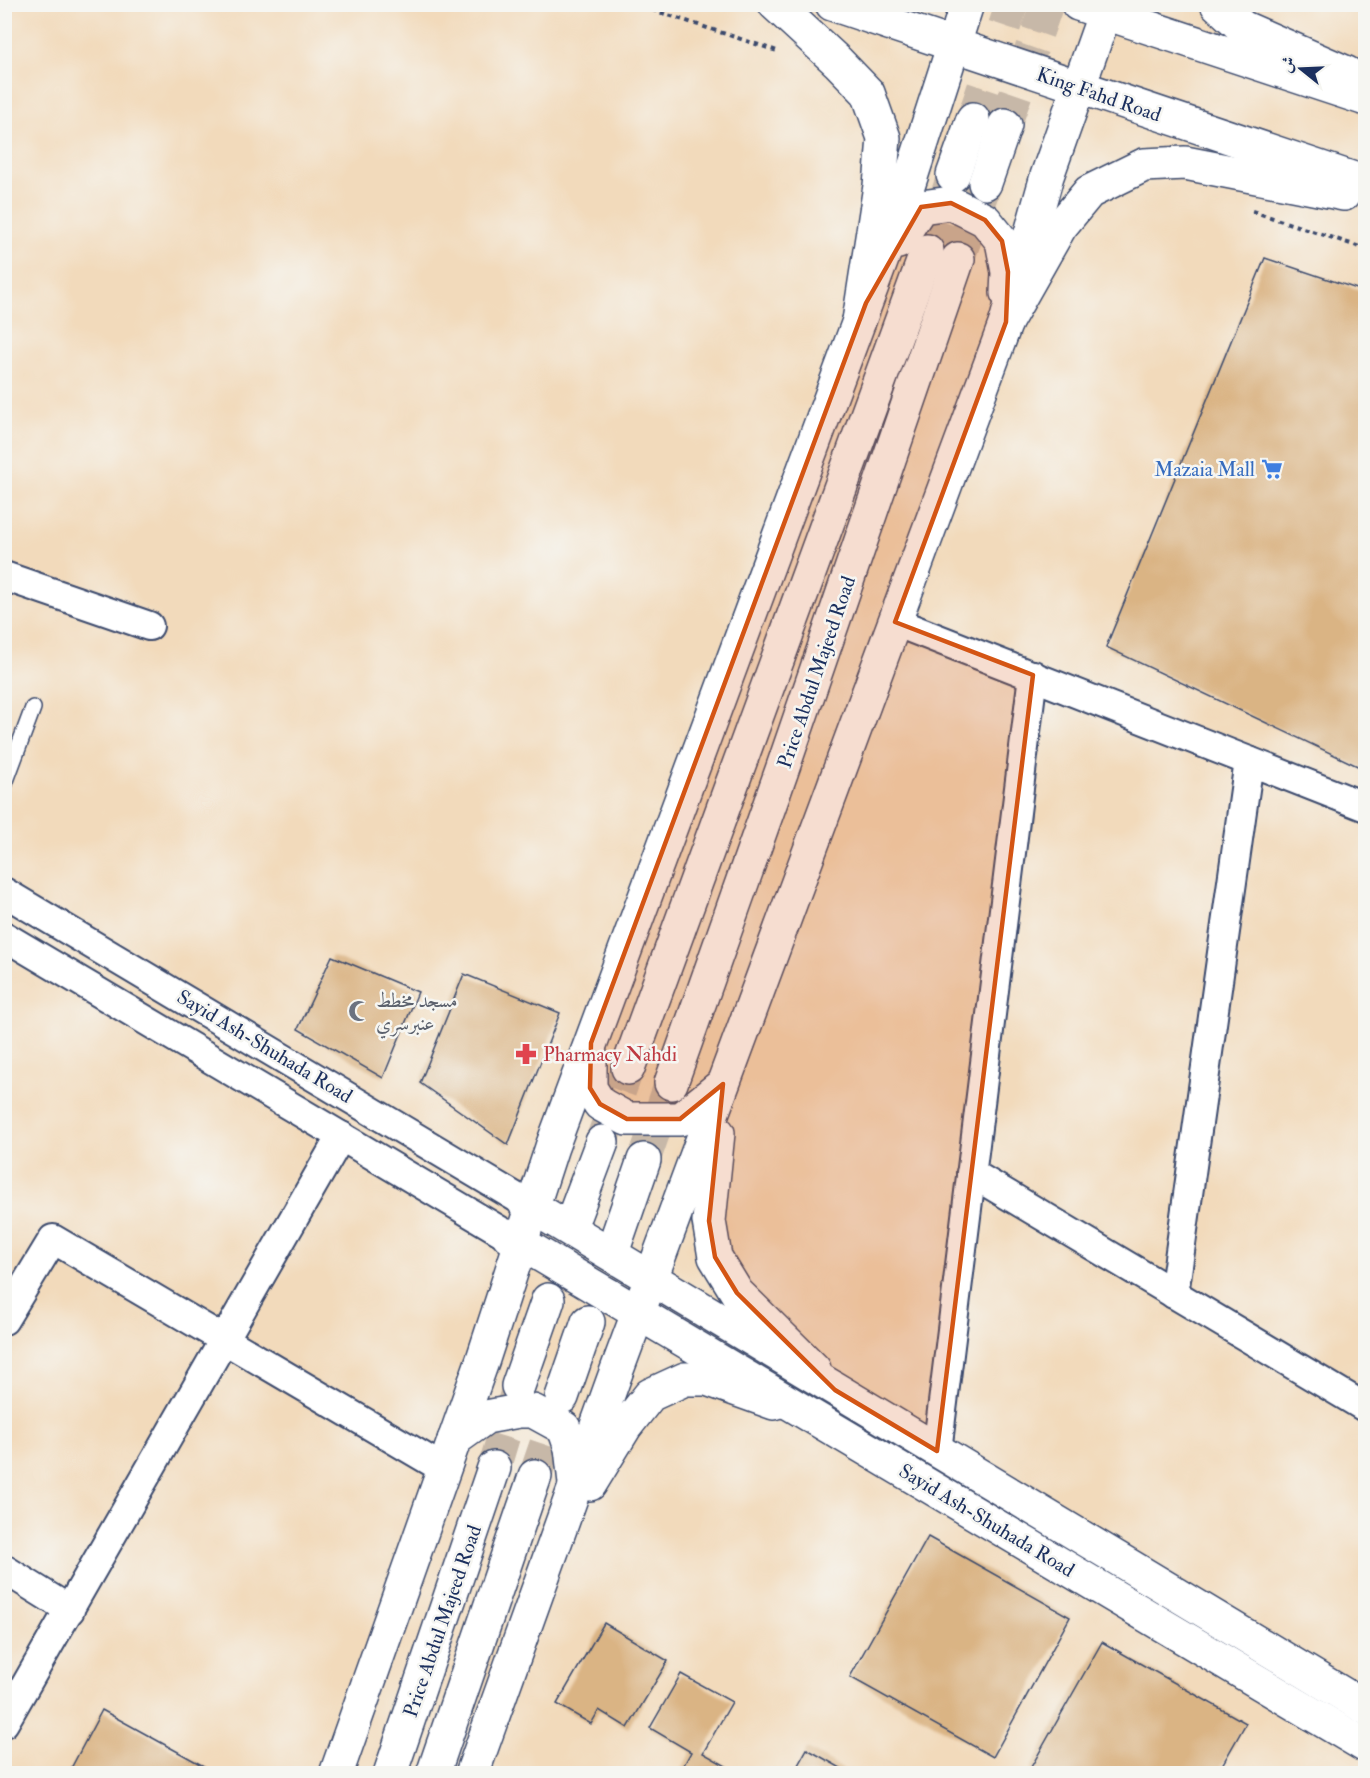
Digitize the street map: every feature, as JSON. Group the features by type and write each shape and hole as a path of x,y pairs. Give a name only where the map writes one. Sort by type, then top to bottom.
{"main road":[{"path":"775,4 868,93 884,138 863,312"},
{"name":"King Fahd Road","path":"832,4 1365,183"},
{"path":"336,1773 449,1454 515,1239 552,1147 863,312 901,208 967,4"},
{"path":"1217,4 1242,27 1365,81"},
{"path":"472,1773 638,1313 1006,322 1047,176 1078,87 1097,8 1365,99"},
{"path":"953,175 973,118"},
{"path":"985,183 1005,125"},
{"path":"1006,322 1060,227 1089,192 1144,165 1185,163 1365,198"},
{"path":"863,312 894,248 921,207 951,203 985,220 1002,241 1008,272 1006,322"},
{"name":"Price Abdul Majeed Road","path":"628,1068 927,251"},
{"name":"Price Abdul Majeed Road","path":"670,1083 782,770 958,259"},
{"path":"591,1043 590,1088 600,1104 627,1119 680,1119 723,1084"},
{"path":"723,1084 709,1221 715,1257 737,1293 835,1390"},
{"path":"575,1214 602,1142"},
{"path":"617,1250 644,1160"},
{"name":"Sayid Ash-Shuhada Road","path":"528,1204 617,1250 651,1278 1365,1708"},
{"name":"Sayid Ash-Shuhada Road","path":"515,1239 1365,1746"},
{"path":"518,1386 548,1300"},
{"path":"562,1397 588,1323"},
{"path":"555,1542 625,1427 650,1395 685,1379 707,1379 815,1418"},
{"path":"449,1454 486,1417 533,1411 564,1428 571,1449 575,1485"},
{"name":"Price Abdul Majeed Road","path":"390,1773 494,1468"},
{"name":"Price Abdul Majeed Road","path":"433,1773 535,1476"}],"street":[{"path":"4,576 149,626"},
{"path":"895,622 1365,807"},
{"path":"937,1451 1033,675"},
{"path":"1174,1294 1249,760"},
{"name":"Sayid Ash-Shuhada Road","path":"4,892 528,1204"},
{"name":"Sayid Ash-Shuhada Road","path":"4,936 515,1239"},
{"path":"4,1723 341,1136"},
{"path":"971,1173 1365,1408"},
{"path":"4,1320 53,1239 224,1340 449,1454"},
{"path":"4,1569 70,1610"}],"lane":[{"path":"4,786 33,708"}],"highlighted area":[{"path":"951,203 985,220 1002,241 1008,272 1006,322 895,622 1033,675 937,1451 835,1390 737,1293 715,1257 709,1221 723,1084 680,1119 627,1119 600,1104 590,1088 591,1043 866,303 921,207"}],"building":[{"name":"Mazaia Mall","path":"1265,258 1366,292 1366,770 1106,647"},
{"name":"مسجد مخطط عنبرسري","path":"332,956 418,992 383,1078 298,1029"},
{"path":"464,974 560,1013 508,1145 420,1083"},
{"path":"928,1537 1070,1617 993,1757 850,1677"},
{"path":"604,1623 668,1661 628,1728 599,1710 591,1724 557,1704"},
{"path":"1102,1642 1246,1723 1217,1774 1037,1774 1030,1769"},
{"path":"681,1674 732,1702 703,1753 735,1771 734,1774 679,1774 691,1752 650,1728"},
{"path":"102,1710 218,1774 68,1774"},
{"path":"807,1749 848,1772 847,1774 793,1774"}],"tunnel":[{"path":"973,119 1012,4"},
{"path":"1005,125 1047,4"},
{"path":"927,251 952,180"},
{"path":"958,259 984,188"},
{"path":"603,1137 628,1068"},
{"path":"644,1160 671,1083"},
{"path":"494,1468 518,1388"},
{"path":"535,1476 562,1397"}],"place":[{"name":"Mazaia Mall","path":"1272,469"},
{"name":"مسجد مخطط عنبرسري","path":"359,1011"},
{"name":"Pharmacy Nahdi","path":"526,1054"}]}
